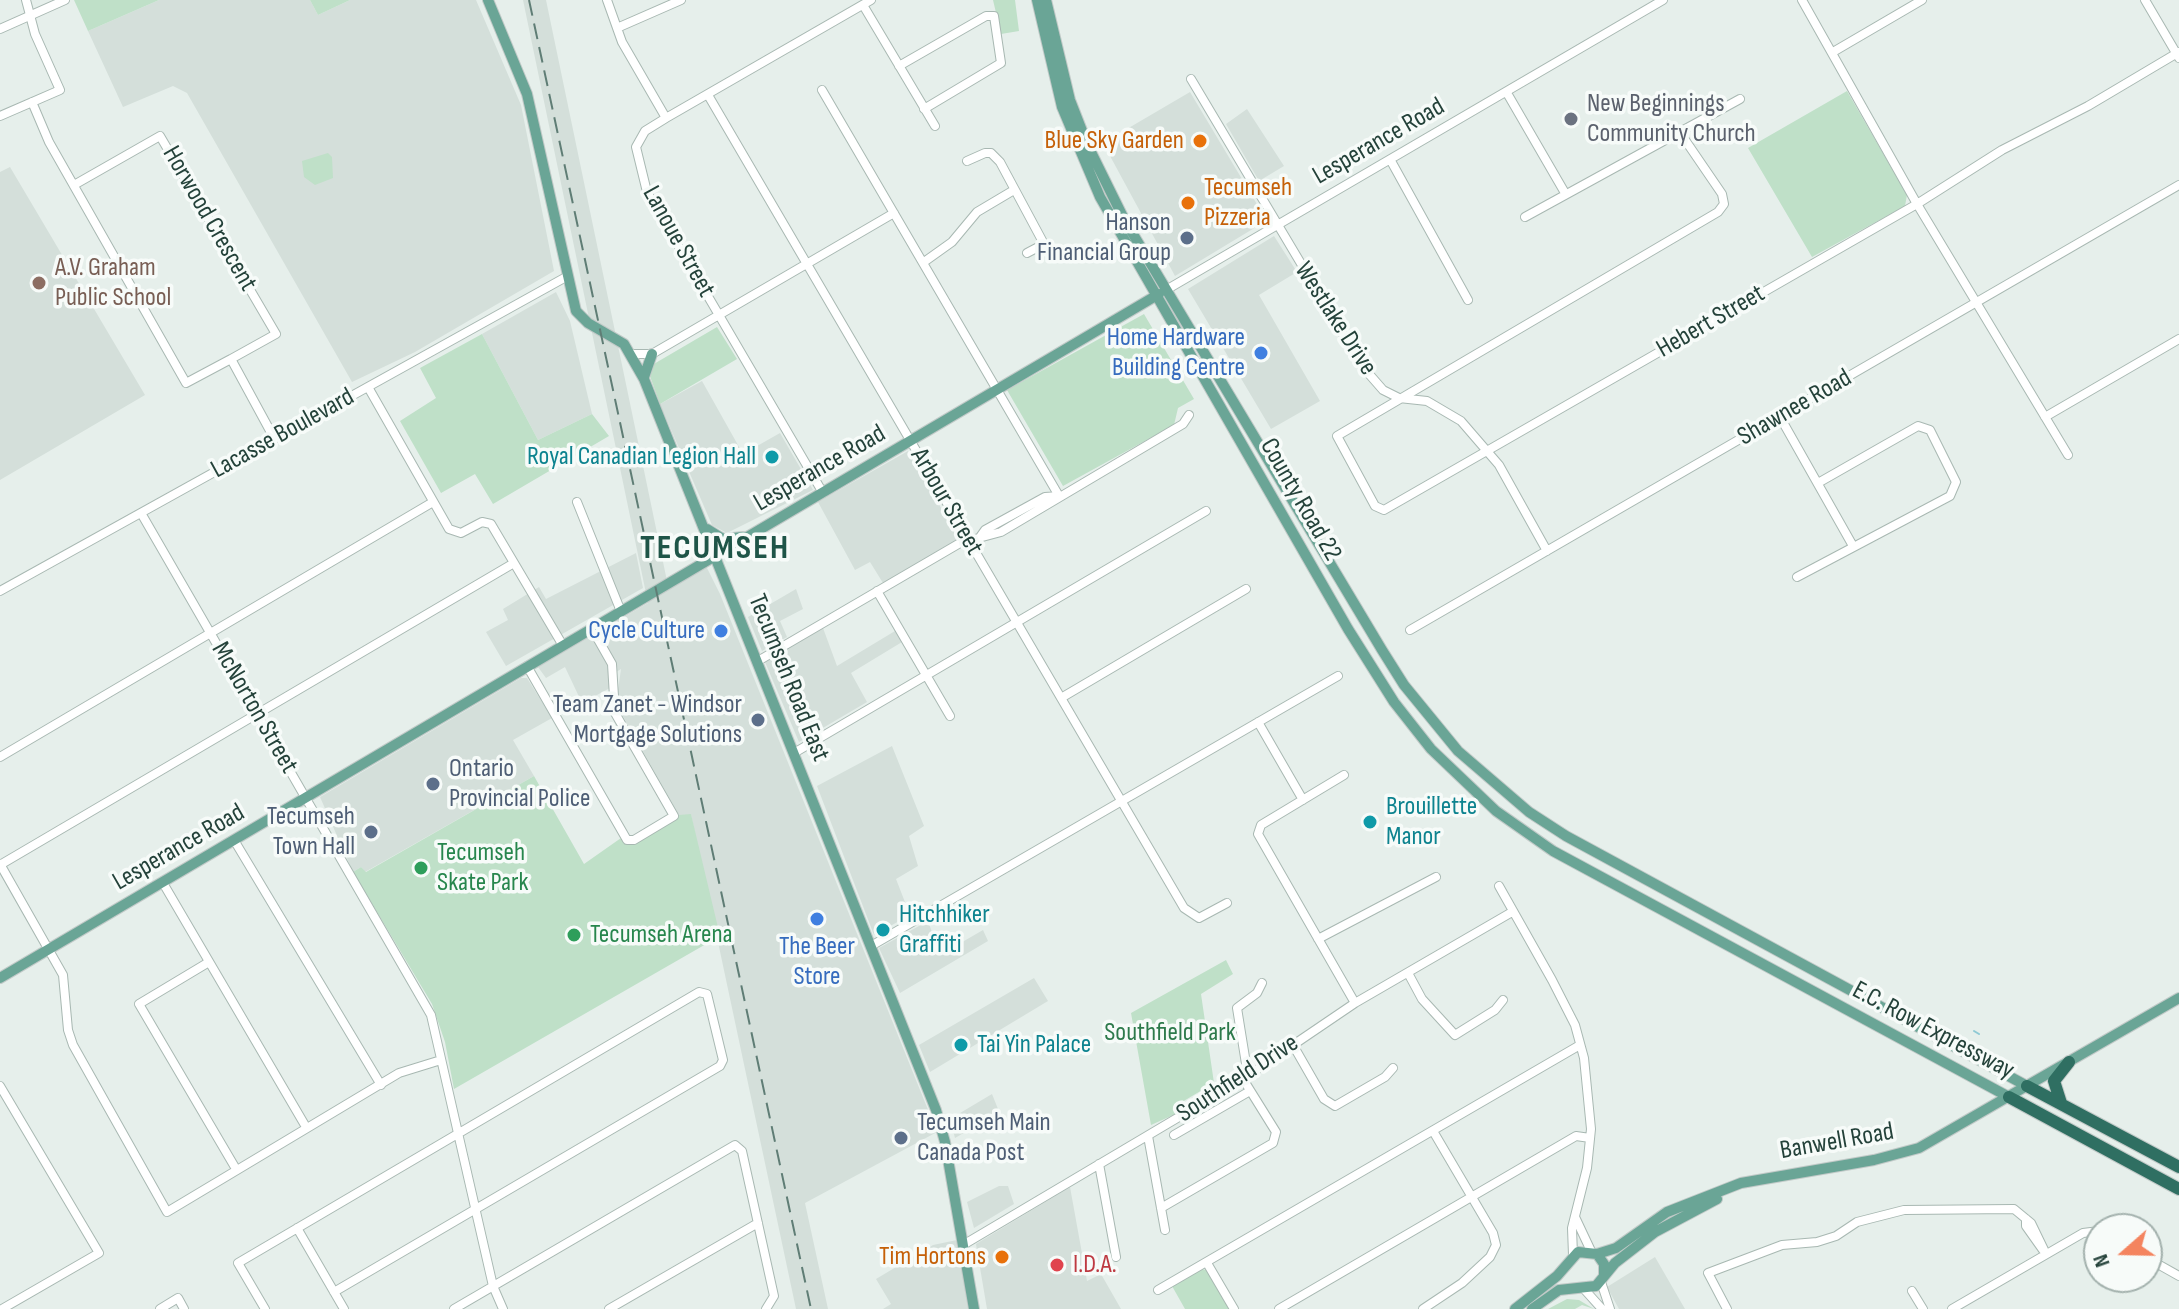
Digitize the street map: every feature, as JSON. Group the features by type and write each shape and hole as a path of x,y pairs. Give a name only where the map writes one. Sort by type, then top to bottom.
{"highway":[{"path":"2063,1105 2053,1085 2069,1062"},
{"name":"E.C. Row Expressway","path":"2027,1086 2179,1167"},
{"name":"E.C. Row Expressway","path":"2009,1097 2179,1189"}],"main road":[{"name":"Tecumseh Road East","path":"488,0 527,94 566,277 578,314 624,344 644,379 936,1110 945,1142 974,1309"},
{"name":"County Road 22","path":"1037,0 1052,72 1081,156 1106,208 1374,637 1428,716 1458,751 1529,812 1685,902"},
{"name":"County Road 22","path":"1046,0 1057,55 1088,146 1161,293 1348,629 1410,725 1452,771 1523,831 1666,913"},
{"name":"Lesperance Road","path":"0,978 620,609 716,556 1161,293"},
{"path":"644,379 652,354"},
{"path":"700,520 710,533 723,539 749,536"},
{"name":"E.C. Row Expressway","path":"1685,902 2027,1086"},
{"name":"E.C. Row Expressway","path":"1666,913 2009,1097"},
{"name":"Banwell Road","path":"1594,1252 1616,1248 1667,1212 1752,1181 1909,1151 2179,998"},
{"name":"Banwell Road","path":"1603,1279 1615,1263 1663,1226 1752,1181"},
{"path":"1515,1309 1555,1278 1571,1258 1594,1252 1604,1264 1603,1279 1581,1288 1559,1290 1532,1309"},
{"path":"1571,1258 1567,1273 1581,1288"}],"street":[{"path":"0,116 60,90 29,16 26,0"},
{"path":"0,29 65,0"},
{"path":"607,0 617,28 666,118"},
{"path":"617,28 681,0"},
{"name":"Lesperance Road","path":"1161,293 1663,0"},
{"path":"1802,0 1917,204 2068,455"},
{"path":"1833,52 1922,0"},
{"path":"2145,0 2178,55"},
{"path":"867,2 899,66 935,126"},
{"name":"Lanoue Street","path":"823,493 647,192 636,147 640,136 666,118 867,2"},
{"path":"899,66 986,16 994,16 1001,63 924,109"},
{"name":"Hebert Street","path":"1399,398 1337,436 1375,506 1384,510 1917,204 2002,150 2178,55"},
{"name":"Westlake Drive","path":"1191,79 1362,366 1383,390 1399,398 1427,401 1445,409 1488,450 1547,551"},
{"path":"822,90 1059,496"},
{"path":"1507,93 1565,193"},
{"name":"Arbour Street","path":"708,95 1184,908 1199,918 1227,903"},
{"path":"1525,217 1740,99"},
{"path":"32,102 74,185"},
{"path":"1399,398 1718,212 1724,204 1722,194 1681,134"},
{"name":"Horwood Crescent","path":"160,136 276,334 231,359 186,383 74,185 160,136"},
{"path":"967,161 991,153 1000,162 1044,244 1027,253"},
{"path":"1391,161 1468,300"},
{"name":"Shawnee Road","path":"1410,630 2179,185"},
{"path":"924,262 952,242 977,212 1014,190"},
{"path":"632,354 652,354 894,213"},
{"name":"Lacasse Boulevard","path":"1,589 566,277"},
{"path":"2045,417 2179,339"},
{"path":"231,359 274,438"},
{"path":"368,387 449,529 461,533 482,522 491,524 562,644"},
{"path":"758,661 969,541 1001,532 1183,424 1189,415"},
{"path":"1780,417 1853,546"},
{"path":"1797,577 1950,496 1956,482 1930,430 1918,426 1818,483"},
{"path":"0,757 433,502"},
{"path":"577,502 620,609"},
{"path":"794,753 1206,511"},
{"name":"McNorton Street","path":"141,513 425,1001 493,1286 503,1309"},
{"path":"441,1060 399,1073 167,1212 73,1045 68,1030 66,987 49,949 0,865 514,563"},
{"path":"1061,698 1246,589"},
{"path":"877,591 950,716"},
{"path":"527,666 627,840 634,840 674,816 612,706 612,664 591,627"},
{"path":"871,946 1338,676"},
{"path":"1258,722 1303,800"},
{"path":"1344,775 1261,825 1258,834 1355,1003"},
{"path":"234,840 381,1085"},
{"path":"1318,939 1436,877"},
{"path":"163,883 306,1127"},
{"path":"1499,886 1552,980 1580,1045 1590,1093 1587,1168 1574,1213 1571,1258"},
{"name":"Southfield Drive","path":"963,1245 1246,1078 1355,1003 1512,912"},
{"path":"209,962 139,1004 236,1169"},
{"path":"1408,973 1422,999 1455,1035 1495,1010 1503,1000"},
{"path":"1161,1208 1273,1143 1276,1132 1250,1091 1246,1078 1237,1008 1257,993 1262,983"},
{"path":"265,1309 238,1263 699,992 707,994 723,1060 720,1066 334,1292"},
{"path":"1293,1045 1324,1099 1335,1106 1385,1077 1393,1068"},
{"path":"1158,1290 1580,1045"},
{"path":"0,1086 99,1253 2,1309"},
{"path":"1174,1135 1250,1091"},
{"path":"1423,1309 1462,1283 1490,1257 1496,1245 1433,1131"},
{"path":"1148,1136 1165,1230"},
{"path":"1279,1309 1576,1136 1590,1138"},
{"path":"454,1309 735,1145 742,1151 774,1296 767,1308"},
{"path":"1099,1164 1116,1257"},
{"path":"1729,1308 1708,1273 1782,1245 1836,1236 1857,1222 1904,1210 2014,1209 2026,1219 2026,1226 2046,1254"},
{"path":"1574,1213 1594,1252"},
{"path":"609,1309 758,1223"},
{"path":"297,1228 344,1309"},
{"path":"1952,1309 2083,1233"},
{"path":"1207,1263 1234,1309"},
{"path":"1603,1279 1610,1309"},
{"path":"1581,1288 1602,1309"},
{"path":"1912,1291 1923,1309"},
{"path":"160,1309 178,1298 184,1309"}],"shaded area":[{"path":"159,0 310,0 318,15 350,0 476,0 521,105 554,271 415,352 352,382 187,93 173,86 123,107 88,31"},
{"path":"523,0 546,0 667,581 704,562 720,594 937,1132 805,1203 828,1309 796,1309 691,815 679,815 616,704 621,669 610,676 610,688 582,703 565,667 546,678 538,667 648,603"},
{"path":"1190,92 1264,216 1261,224 1175,276 1103,143"},
{"path":"1247,109 1284,166 1259,181 1226,124"},
{"name":"A.V. Graham Public School","path":"10,167 145,395 0,480 0,172"},
{"path":"1274,236 1297,272 1259,295 1320,401 1271,429 1188,289"},
{"path":"556,292 570,321 592,414 538,440 482,334"},
{"path":"702,381 743,454 780,433 813,490 727,533 712,525 660,404"},
{"path":"908,451 959,539 883,583 870,562 855,570 818,502"},
{"path":"636,553 643,588 506,666 486,632 508,620 503,609 539,587 546,599"},
{"path":"796,589 803,609 780,621 787,637 762,651 748,617"},
{"path":"823,628 837,666 895,631 902,642 851,673 867,702 799,742 765,662"},
{"path":"521,678 527,678 552,718 513,740 534,776 365,872 361,867 353,872 320,797"},
{"path":"892,746 924,826 909,836 918,866 896,879 910,915 874,935 817,786"},
{"path":"928,921 940,955 983,930 988,941 900,993 879,948"},
{"path":"1034,978 1048,1001 930,1072 919,1045"},
{"path":"992,1094 998,1109 995,1115 955,1138 950,1119"},
{"path":"999,1186 1008,1186 1014,1204 974,1228 967,1202"},
{"path":"1070,1187 1087,1281 1101,1274 1121,1309 987,1309 976,1244"},
{"path":"957,1240 968,1309 883,1309 891,1304 876,1279 933,1245"},
{"path":"1655,1257 1685,1309 1619,1309 1607,1287"}],"green space":[{"path":"74,0 159,0 88,31"},
{"path":"310,0 350,0 318,15"},
{"path":"993,0 1015,0 1019,31 1001,34"},
{"path":"1847,91 1907,195 1905,206 1812,257 1748,148"},
{"path":"328,153 332,157 333,178 315,185 304,177 302,161"},
{"path":"1144,314 1194,399 1178,408 1174,425 1063,486 1007,390"},
{"path":"717,327 737,359 660,404 647,368"},
{"path":"482,334 538,440 592,414 609,436 493,504 475,474 441,493 400,421 436,398 420,368"},
{"path":"534,776 584,864 621,838 632,845 679,815 691,814 720,936 454,1089 445,1042 432,1004 353,872 361,867 366,872"},
{"name":"Southfield Park","path":"1226,960 1233,974 1201,994 1214,1083 1177,1105 1180,1112 1151,1125 1131,1013"},
{"path":"1200,1269 1207,1270 1230,1309 1185,1309 1172,1286"},
{"path":"1567,1299 1579,1300 1594,1309 1582,1305 1575,1309 1548,1309"}],"waterway":[{"path":"1974,1031 1979,1034"}],"railway":[{"path":"529,0 811,1309"}],"place":[{"name":"New Beginnings Community Church","path":"1571,119"},
{"name":"Blue Sky Garden","path":"1200,141"},
{"name":"Tecumseh Pizzeria","path":"1188,203"},
{"name":"Hanson Financial Group","path":"1187,238"},
{"name":"A.V. Graham Public School","path":"39,283"},
{"name":"Home Hardware Building Centre","path":"1261,353"},
{"name":"Royal Canadian Legion Hall","path":"772,457"},
{"name":"Cycle Culture","path":"721,631"},
{"name":"Team Zanet - Windsor Mortgage Solutions","path":"758,720"},
{"name":"Ontario Provincial Police","path":"433,784"},
{"name":"Brouillette Manor","path":"1370,822"},
{"name":"Tecumseh Town Hall","path":"371,832"},
{"name":"Tecumseh Skate Park","path":"421,868"},
{"name":"The Beer Store","path":"817,919"},
{"name":"Hitchhiker Graffiti","path":"883,930"},
{"name":"Tecumseh Arena","path":"574,935"},
{"name":"Tai Yin Palace","path":"961,1045"},
{"name":"Tecumseh Main Canada Post","path":"901,1138"},
{"name":"Tim Hortons","path":"1002,1257"},
{"name":"I.D.A.","path":"1057,1265"}],"district":[{"name":"TECUMSEH","path":"715,549"}]}
